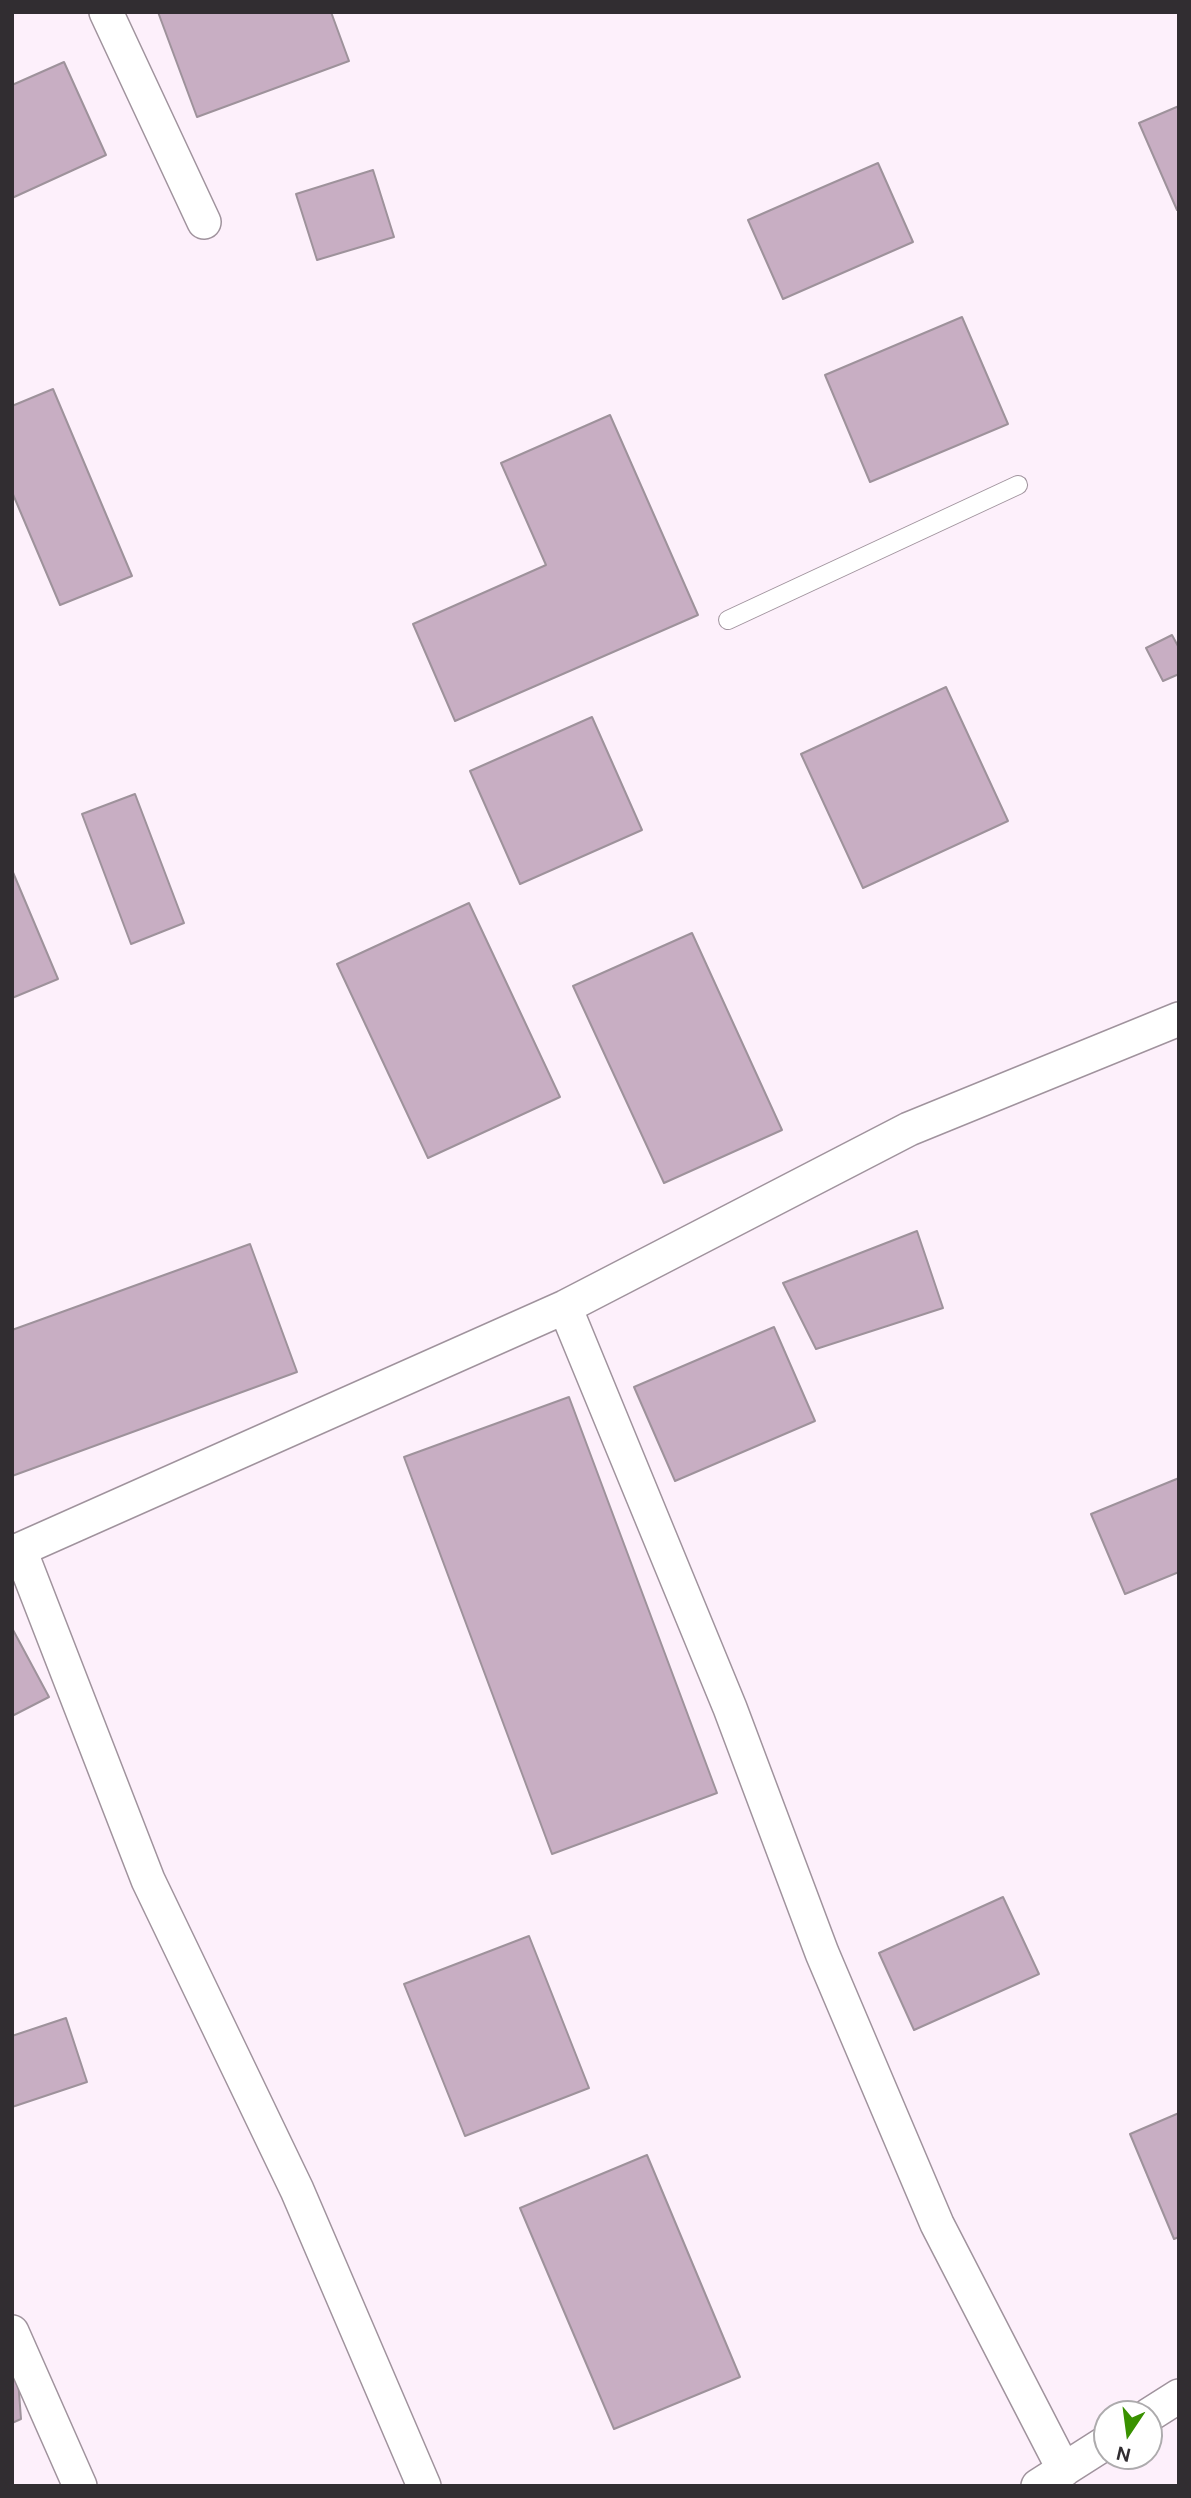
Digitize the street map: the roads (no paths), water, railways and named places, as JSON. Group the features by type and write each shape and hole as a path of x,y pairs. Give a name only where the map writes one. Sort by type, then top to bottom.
{"street":[{"path":"106,12 204,222"},
{"path":"424,2486 297,2190 148,1880 16,1552 565,1307 909,1129 1179,1019"},
{"path":"565,1307 730,1708 822,1953 937,2224 1051,2478 1093,2451"},
{"path":"12,2332 80,2486"},
{"path":"1163,2406 1179,2396"}],"lane":[{"path":"728,620 1018,485"}]}
